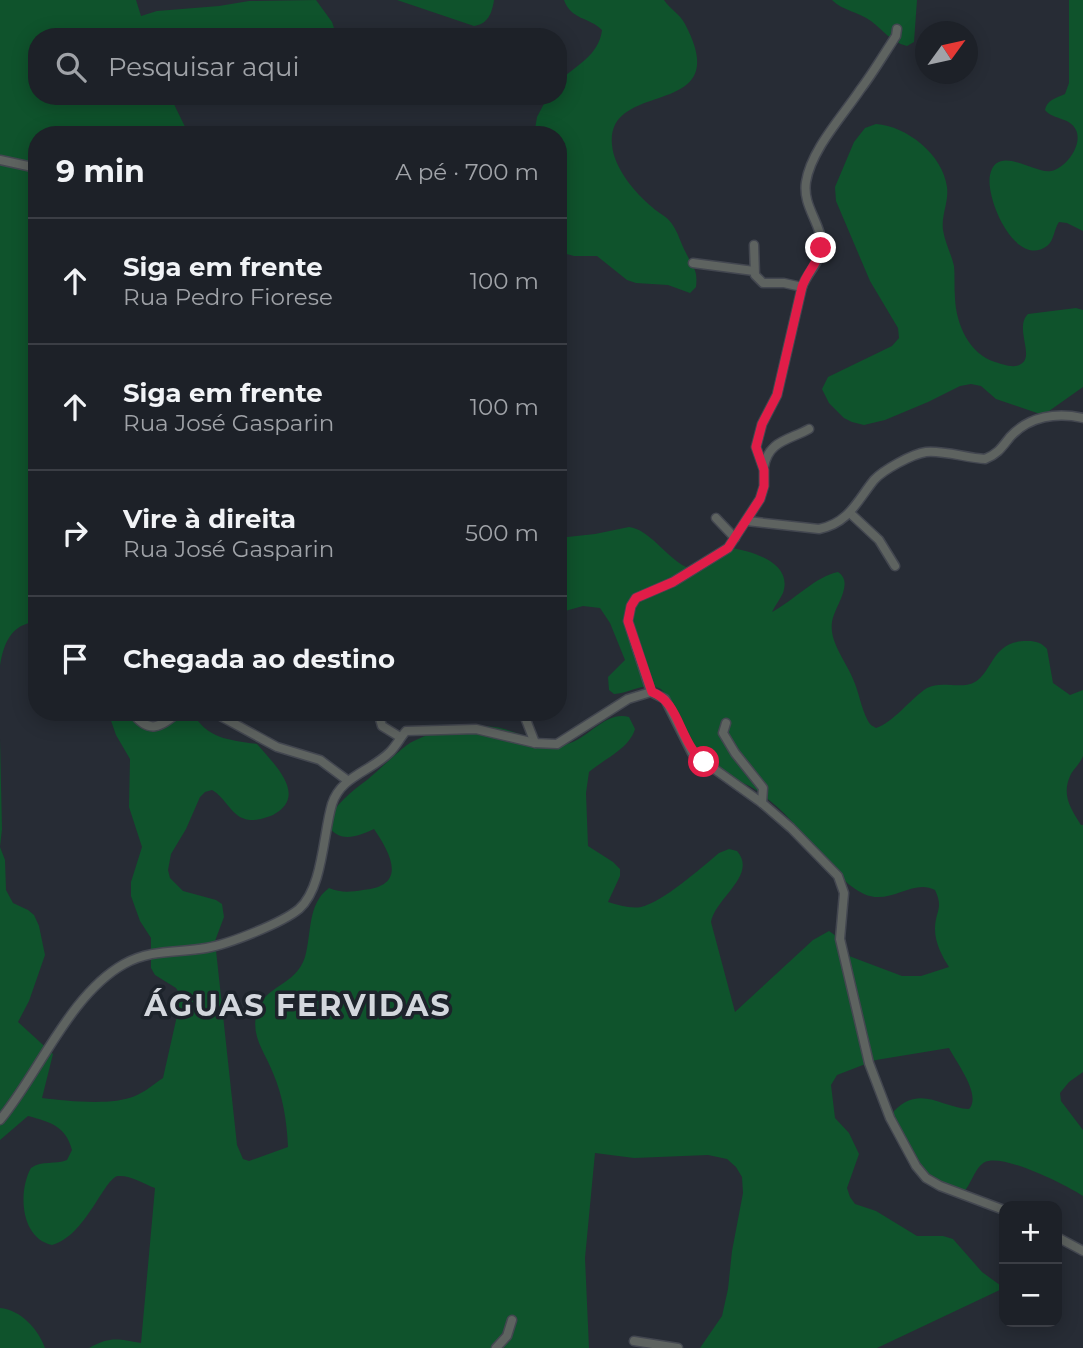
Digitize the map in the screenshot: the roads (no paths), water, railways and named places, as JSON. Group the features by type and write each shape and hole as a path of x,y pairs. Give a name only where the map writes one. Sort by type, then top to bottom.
{"street":[{"path":"764,470 756,447 762,424 777,395 802,287 805,278 814,268 821,248 821,236 806,201 809,169 847,106 896,36 897,30"},
{"path":"0,160 28,166"},
{"path":"754,245 754,271 763,283 784,283 802,287"},
{"path":"693,263 754,271"},
{"path":"747,521 819,529 831,527 850,513 873,481 884,471 915,455 926,452 985,459 994,456 1012,435 1040,417 1063,414 1083,418"},
{"path":"756,447 775,444 809,429"},
{"path":"775,444 768,453 760,499 728,548 673,582 636,598 628,621 652,692 665,699 692,753 762,803 838,876 844,893 840,939 869,1063 890,1118 916,1166 926,1178 940,1186 999,1208"},
{"path":"850,513 879,540 895,566"},
{"path":"716,518 735,538"},
{"path":"0,1120 73,1014 107,974 150,953 221,944 285,918 300,908 309,897 316,877 332,803 339,790 347,780 384,756 406,731 476,729 535,743 558,744 628,699 652,692"},
{"path":"139,721 151,727 164,725 169,721"},
{"path":"229,721 277,747 329,765 347,780"},
{"path":"381,721 382,726 400,737"},
{"path":"526,721 535,743"},
{"path":"726,723 723,733 763,788 762,803"},
{"path":"1062,1240 1083,1251"},
{"path":"496,1348 507,1336 512,1320"},
{"path":"634,1340 678,1348"}],"district":[{"name":"ÁGUAS FERVIDAS","path":"298,1006"}]}
